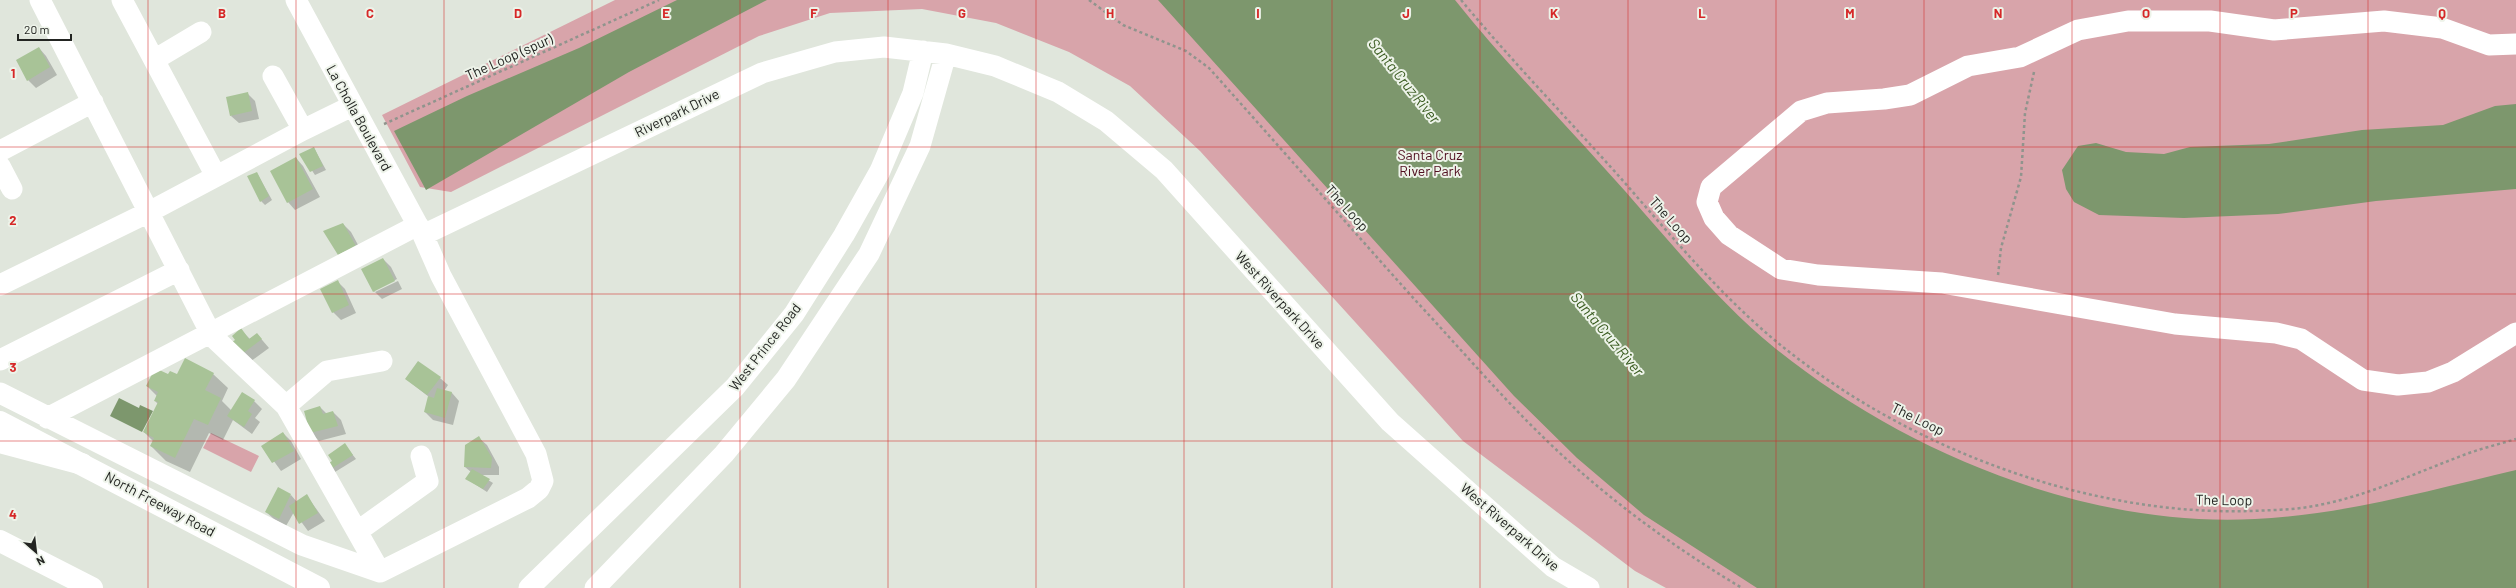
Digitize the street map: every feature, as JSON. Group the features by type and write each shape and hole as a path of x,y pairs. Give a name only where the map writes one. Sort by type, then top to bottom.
{"main road":[{"name":"North Freeway Road","path":"0,422 319,588"},
{"path":"0,442 82,464"},
{"path":"0,542 92,588"}],"street":[{"path":"40,0 210,331 286,406 380,572"},
{"path":"122,0 216,176"},
{"name":"La Cholla Boulevard","path":"296,0 352,106 421,230 441,276 536,454 543,481 539,489 528,498 380,572"},
{"path":"2516,44 2489,45 2442,28 2384,21 2274,30 2210,21 2128,20 2078,30 2039,50 2020,57 1968,66 1910,94 1884,99 1827,103 1801,111 1711,187 1708,202 1714,218 1728,235 1781,269 1818,275 1942,283 2176,324 2276,333 2301,339 2363,380 2398,385 2428,382 2453,372 2516,333"},
{"path":"154,60 201,32"},
{"name":"Riverpark Drive","path":"47,418 210,331 421,230 762,73 835,52 884,47 946,54"},
{"name":"West Prince Road","path":"529,588 734,387 794,314 844,235 880,171 913,93 922,51"},
{"path":"597,587 724,454 786,379 869,254 920,146 946,54"},
{"name":"West Riverpark Drive","path":"946,54 1025,77 1058,92 1112,126 1164,170 1390,422 1553,567 1589,588"},
{"path":"273,76 303,130"},
{"path":"0,150 93,102"},
{"path":"0,285 149,212 303,130 352,106"},
{"path":"0,166 12,189"},
{"path":"0,360 179,270"},
{"path":"286,406 327,371 382,361"},
{"path":"0,393 47,418 302,545 380,572"},
{"path":"358,531 428,481 421,456"}],"path":[{"name":"The Loop (spur)","path":"367,133 659,0"},
{"name":"The Loop","path":"1089,0 1122,25 1186,51 1209,68 1392,274 1542,436 1631,512 1693,559 1742,588"},
{"name":"The Loop","path":"1461,0 1677,241 1731,299 1781,346 1867,406 1973,456 2056,485 2122,500 2204,511 2268,510 2320,505 2395,482 2460,456 2516,439"},
{"path":"1997,293 2001,248 2021,177 2025,113 2039,50"}],"green space":[{"name":"Santa Cruz River Park","path":"615,0 2516,0 2516,588 1666,588 1635,571 1463,441 1200,151 1130,86 1069,52 996,23 922,9 830,13 759,36 451,192 420,187 382,115"},
{"path":"211,433 259,456 251,472 203,448"}],"water":[{"path":"677,0 767,0 629,72 426,190 394,131 467,96 579,48"},
{"name":"Santa Cruz River","path":"1158,0 1455,0 1510,65 1627,193 1688,263 1731,308 1776,349 1827,387 1882,421 1940,451 2001,476 2064,497 2127,511 2191,519 2255,519 2288,517 2354,507 2516,470 2516,588 1757,588 1644,515 1577,458 1514,396"},
{"path":"2516,104 2516,189 2376,201 2278,214 2184,218 2099,215 2074,202 2066,189 2062,170 2078,146 2096,143 2126,152 2164,154 2190,147 2269,144 2362,130 2443,125 2495,106"},
{"path":"119,398 139,408 140,405 153,411 142,432 110,416"}],"building":[{"path":"39,47 50,67 27,81 16,60"},
{"path":"248,92 252,111 230,116 226,97"},
{"path":"314,147 323,166 310,172 299,154"},
{"path":"296,157 313,189 287,203 270,171"},
{"path":"257,172 269,196 260,202 247,176"},
{"path":"343,223 356,246 338,255 323,231"},
{"path":"383,258 395,281 373,292 361,269"},
{"path":"338,280 349,305 332,313 320,289"},
{"path":"241,328 249,339 257,333 262,339 238,357 229,344 235,340 232,336"},
{"path":"185,358 214,373 205,390 221,398 208,425 194,419 175,458 150,446 154,438 143,432 158,402 154,401 158,392 146,386 155,368 168,374 170,371 177,374"},
{"path":"418,361 441,377 427,395 405,379"},
{"path":"437,388 452,392 445,418 424,412 428,396 434,398"},
{"path":"242,392 255,400 248,411 252,414 244,427 227,416"},
{"path":"320,406 323,414 333,411 338,426 310,433 304,411"},
{"path":"283,432 294,451 272,463 261,446"},
{"path":"479,436 492,458 491,468 464,467 465,445"},
{"path":"345,443 353,455 331,469 327,464 332,461 328,455"},
{"path":"472,469 490,479 483,489 465,479"},
{"path":"278,487 291,494 279,519 265,512"},
{"path":"307,494 318,513 299,524 289,506"}]}
